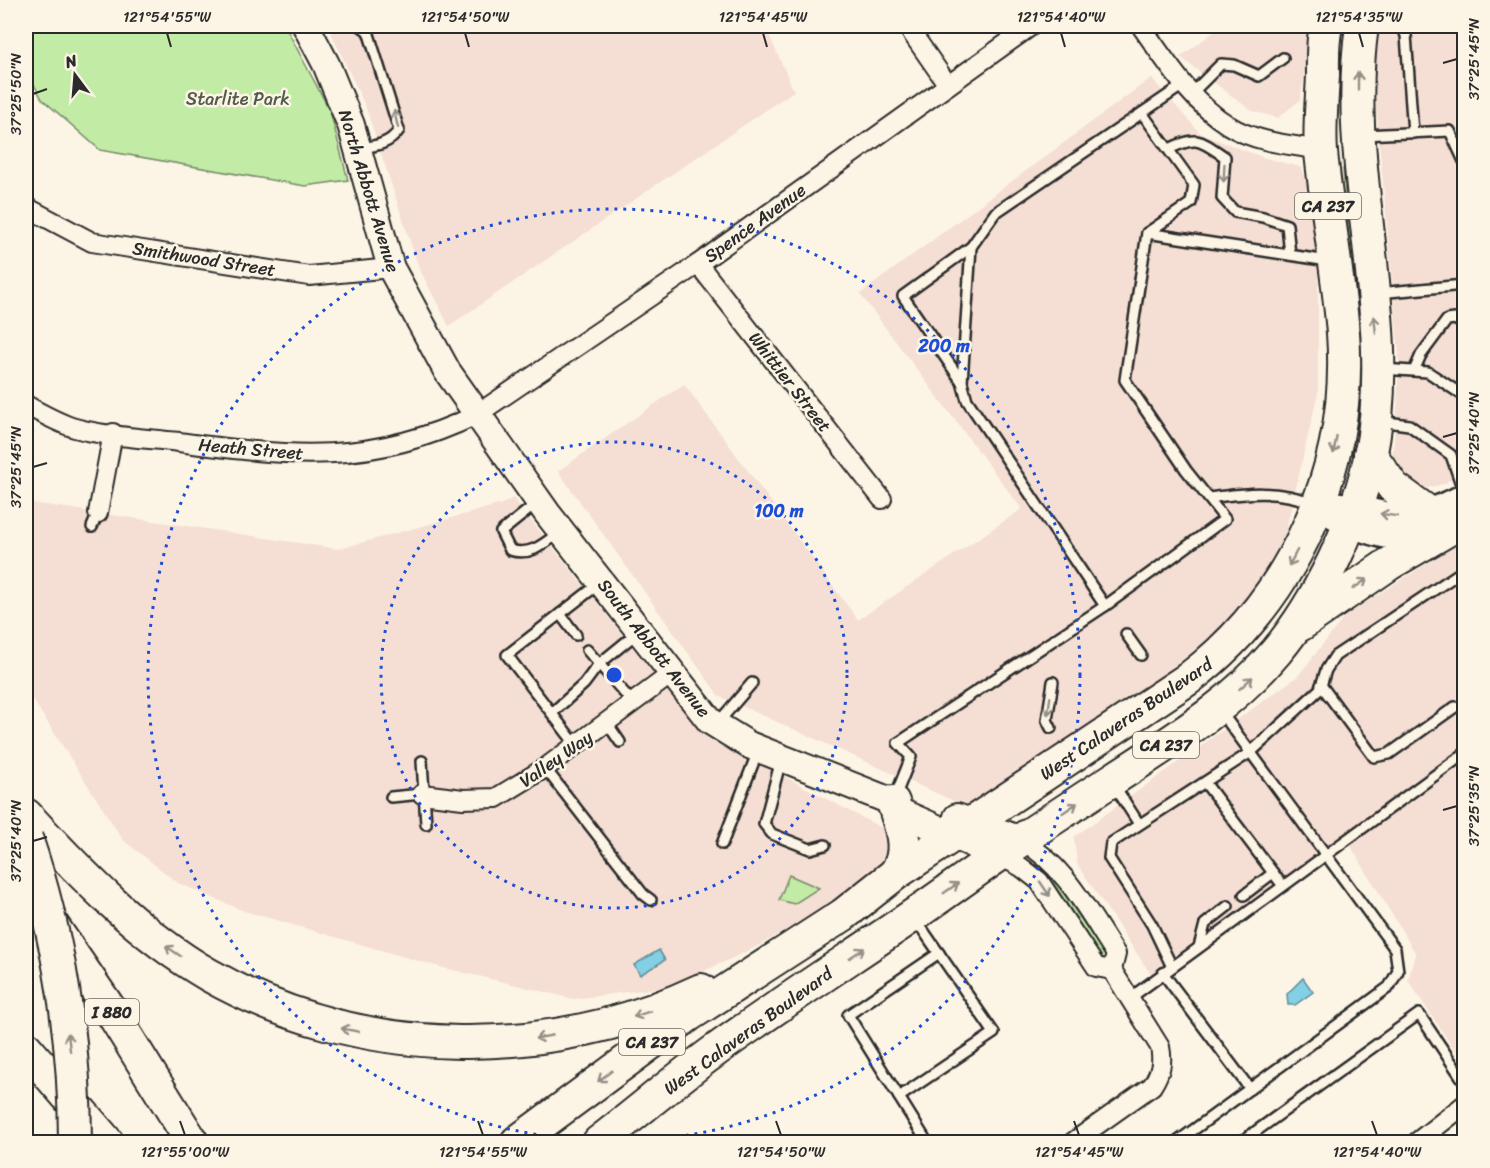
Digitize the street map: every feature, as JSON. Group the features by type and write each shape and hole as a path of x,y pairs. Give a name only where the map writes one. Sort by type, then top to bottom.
{"highway":[{"name":"West Calaveras Boulevard","path":"517,1143 670,1029 843,915 896,874 1214,660 1251,621 1277,586 1293,560 1318,505 1334,450 1345,387 1343,333 1321,150 1322,45 1326,26"},
{"name":"West Calaveras Boulevard","path":"599,1143 713,1052 1218,707 1259,670 1294,628 1352,516 1370,454 1375,420 1380,369 1361,183 1358,73 1362,26"},
{"path":"1323,74 1339,115 1359,136"},
{"path":"1321,150 1343,158 1361,183"},
{"path":"1294,628 1389,564 1447,521 1393,487 1370,454"},
{"path":"893,802 904,840 902,865 896,874"},
{"path":"26,814 109,899 157,940 208,974 263,1002 327,1025 389,1037 457,1043 534,1039 613,1023 672,1004 792,948"},
{"path":"26,838 37,870 53,938 65,1010 75,1091 75,1143"},
{"name":"I 880","path":"26,886 155,1080 192,1143"},
{"path":"26,1048 107,1143"},
{"path":"155,1080 202,1143"}],"main road":[{"path":"1318,505 1352,516 1447,521 1464,498"}],"street":[{"name":"North Abbott Avenue","path":"309,26 330,74 357,148 391,268 447,371 476,416"},
{"path":"907,26 948,86"},
{"name":"Spence Avenue","path":"476,416 698,264 1031,26"},
{"path":"1141,26 1188,89 1228,126 1275,143 1321,150"},
{"name":"Smithwood Street","path":"26,207 93,242 309,276 391,268"},
{"name":"Whittier Street","path":"698,264 882,499"},
{"name":"Heath Street","path":"26,405 75,428 262,453 335,456 392,446 439,433 476,416"},
{"name":"South Abbott Avenue","path":"476,416 561,531 674,672 710,721 770,753 893,802 900,812 964,829 1010,848 1043,853 1067,880 1116,954 1112,970"},
{"path":"95,520 113,434"},
{"name":"Valley Way","path":"422,794 463,799 496,798 545,768 674,672"},
{"name":"South Abbott Avenue","path":"1010,848 1021,867 1040,881 1096,967 1112,970 1160,1047 1162,1058 1160,1074 1145,1093 1073,1143"},
{"path":"1417,1143 1464,1105"}],"lane":[{"path":"357,148 377,146 393,139 399,130 368,31 361,26"},
{"path":"1401,26 1406,35 1413,133"},
{"path":"1105,606 967,400 962,382 903,296 971,246 995,213 1142,113 1188,89 1221,64 1234,65 1259,76 1283,58"},
{"path":"893,802 911,757 898,743 1105,606 1225,519 1186,470 1125,380 1147,232 1191,203 1194,185 1142,113"},
{"path":"1359,136 1450,131 1464,161"},
{"path":"1169,149 1189,139 1201,141 1225,157 1222,198 1235,212 1263,217 1287,225 1290,255"},
{"path":"1147,232 1335,262"},
{"path":"962,382 971,246"},
{"path":"1372,294 1464,285"},
{"path":"1414,371 1421,355 1447,320 1455,319 1464,326"},
{"path":"1380,369 1428,372 1464,396"},
{"path":"1375,420 1409,425 1451,455 1464,493"},
{"path":"1210,498 1253,492 1277,493 1318,505"},
{"path":"539,502 501,532 510,550 516,552 537,550 561,531"},
{"path":"1250,1089 1167,970 1152,925 1109,858 1111,843 1206,784 1251,752 1320,689 1326,670 1335,656 1464,570"},
{"path":"576,745 507,655 602,582"},
{"path":"560,614 576,635"},
{"path":"552,713 584,684 599,664 641,631"},
{"path":"1126,634 1141,655"},
{"path":"587,650 633,703"},
{"path":"1052,728 1047,720 1053,682"},
{"path":"717,724 752,683"},
{"path":"1321,685 1374,757 1382,758 1389,754 1455,707"},
{"path":"1177,1143 1389,987 1398,971 1395,950 1218,707"},
{"path":"607,723 620,742"},
{"path":"722,844 770,753"},
{"path":"770,753 764,824 772,834 810,849 825,845"},
{"path":"1130,998 1464,754"},
{"path":"422,761 422,794 426,824"},
{"path":"545,768 643,894 651,900"},
{"path":"1111,780 1139,824"},
{"path":"1206,784 1283,886"},
{"path":"391,797 422,794"},
{"path":"1244,895 1273,873"},
{"path":"1199,947 1205,924 1228,906"},
{"path":"898,1097 994,1033 913,915"},
{"path":"927,1143 848,1015 939,953"},
{"path":"1241,1143 1419,1014 1464,1081"}],"shaded area":[{"path":"328,26 765,26 794,91 449,326 419,268 366,108"},
{"path":"1222,26 1313,26 1300,100 1278,118 1252,111 1180,57"},
{"path":"1380,26 1464,26 1464,470 1444,484 1426,488 1409,483 1392,459 1397,412 1399,354 1376,107 1375,66"},
{"path":"1151,78 1201,134 1265,158 1300,167 1311,189 1318,256 1318,393 1277,568 1246,609 1155,681 965,806 719,696 558,471 684,384 858,620 1022,509 860,294"},
{"path":"513,498 702,733 893,834 879,877 758,946 672,986 574,999 436,966 244,911 178,883 123,840 26,689 26,502 339,549 502,504"},
{"path":"1464,540 1464,1064 1408,980 1416,954 1350,845 1156,982 1077,864 1074,837 1298,676 1346,615"}],"green space":[{"name":"Starlite Park","path":"26,26 285,26 330,111 348,180 305,186 100,150 42,99 26,70"},
{"path":"1343,168 1354,260 1362,288 1370,350 1353,479 1366,363 1356,323"},
{"path":"1035,864 1053,877 1109,961 1105,962 1054,884"},
{"path":"789,875 819,888 794,904 779,900"}],"water":[{"path":"659,950 665,960 640,975 634,965"},
{"path":"1303,978 1313,992 1295,1005 1288,1005 1287,994"}]}
